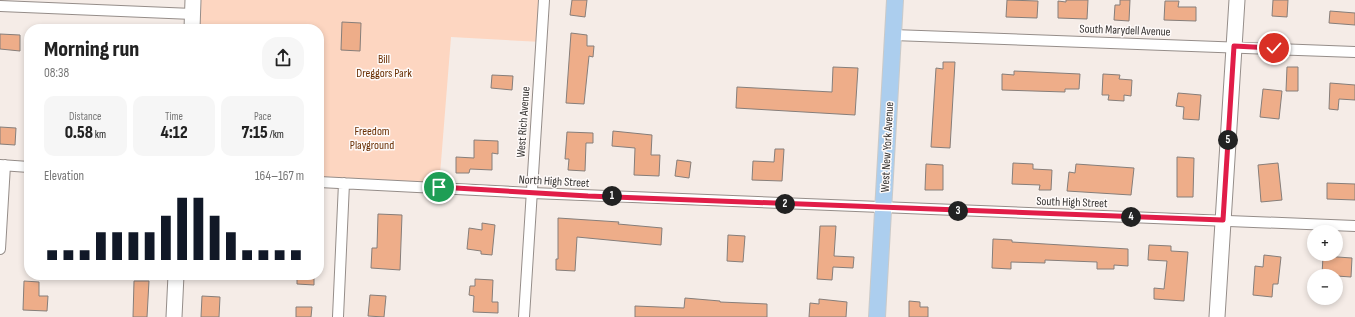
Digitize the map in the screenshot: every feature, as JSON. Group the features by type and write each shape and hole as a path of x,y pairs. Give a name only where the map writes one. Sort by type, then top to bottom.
{"main road":[{"name":"West New York Avenue","path":"877,317 895,0"}],"street":[{"name":"West Rich Avenue","path":"524,317 544,0"},
{"path":"1217,317 1237,0"},
{"path":"0,6 193,7 192,24"},
{"name":"South Marydell Avenue","path":"893,35 1234,46 1355,52"},
{"path":"0,249 2,165 24,167"},
{"name":"North High Street","path":"324,182 532,193 883,208"},
{"path":"338,317 344,182"},
{"name":"South High Street","path":"883,208 1355,226"},
{"path":"174,317 176,280"}],"green space":[{"name":"Bill Dreggors Park","path":"193,0 544,0 542,42 451,37 439,187 324,182 324,24 192,24"}],"building":[{"path":"572,0 587,0 585,17 570,15"},
{"path":"1007,0 1038,1 1037,18 1006,17"},
{"path":"1066,0 1088,0 1087,19 1058,18 1058,1 1066,2"},
{"path":"1120,0 1130,0 1129,21 1114,20 1115,5 1120,5"},
{"path":"1273,0 1288,0 1287,17 1272,16"},
{"path":"1165,1 1179,1 1178,7 1196,7 1196,21 1164,20"},
{"path":"1330,11 1355,13 1355,25 1329,23"},
{"path":"342,22 361,23 360,51 341,50"},
{"path":"571,33 587,35 587,46 594,46 593,57 589,56 584,104 566,103"},
{"path":"0,34 20,35 20,51 0,49"},
{"path":"943,62 955,62 950,148 931,147 936,68 943,69"},
{"path":"833,67 858,68 855,115 736,108 737,87 832,92"},
{"path":"1287,67 1298,67 1298,91 1286,91"},
{"path":"1014,71 1080,74 1079,89 1065,89 1065,92 1002,90 1002,74 1014,75"},
{"path":"1103,74 1120,75 1119,79 1132,80 1131,96 1124,95 1124,101 1108,100 1109,95 1102,95"},
{"path":"492,75 513,76 512,90 491,88"},
{"path":"1330,83 1355,85 1355,100 1339,99 1338,110 1329,109"},
{"path":"1263,89 1282,91 1279,119 1260,117"},
{"path":"1178,93 1201,95 1199,120 1183,119 1184,107 1176,106"},
{"path":"0,127 16,128 15,145 0,144"},
{"path":"613,131 652,135 651,155 660,155 659,176 634,175 635,148 612,146"},
{"path":"567,132 593,133 593,143 586,143 585,171 568,170 569,159 565,159"},
{"path":"474,140 498,141 498,154 492,153 492,170 470,169 469,173 456,173 456,157 474,158"},
{"path":"775,149 784,149 782,181 752,180 753,161 774,162"},
{"path":"1177,157 1194,158 1193,197 1177,197"},
{"path":"677,160 691,162 689,178 675,176"},
{"path":"1013,163 1033,164 1033,169 1052,170 1051,190 1039,190 1040,185 1012,184"},
{"path":"1278,163 1282,200 1261,202 1258,165"},
{"path":"926,164 943,165 943,190 925,190"},
{"path":"1076,164 1134,168 1131,195 1067,191 1069,172 1075,173"},
{"path":"1327,183 1355,184 1355,200 1327,199"},
{"path":"378,214 402,215 400,270 371,268 372,248 377,248"},
{"path":"558,218 619,222 618,224 662,228 661,245 577,237 575,271 556,270 556,259 558,259"},
{"path":"482,223 495,225 492,255 481,254 481,251 467,249 469,228 482,230"},
{"path":"820,226 836,226 834,256 854,257 853,268 833,267 832,280 817,279"},
{"path":"728,235 745,236 743,262 727,261"},
{"path":"993,239 1012,240 1012,242 1128,249 1128,266 1114,265 1114,269 1097,269 1097,262 1045,260 1045,263 1011,262 1011,269 992,268"},
{"path":"1149,245 1171,246 1171,251 1188,252 1184,301 1154,299 1154,288 1164,289 1167,261 1148,260"},
{"path":"1264,255 1281,257 1278,284 1273,284 1272,297 1253,295 1255,266 1263,267"},
{"path":"1343,257 1352,258 1351,277 1343,276 1343,269 1322,269 1323,261 1343,261"},
{"path":"475,279 493,280 492,302 498,302 498,313 473,312 474,296 469,295 470,286 475,286"},
{"path":"297,280 314,280 314,285 297,284"},
{"path":"24,281 39,282 39,296 48,296 47,311 23,310"},
{"path":"134,281 149,281 147,317 133,317"},
{"path":"370,295 386,296 384,317 368,316"},
{"path":"202,296 220,297 219,317 201,317"},
{"path":"685,298 720,302 767,304 767,317 635,317 635,306 684,308"},
{"path":"819,299 847,302 846,317 809,317 810,303 819,304"},
{"path":"909,301 920,302 920,307 928,307 928,317 909,317"},
{"path":"296,307 312,307 311,317 296,317"}],"route":[{"path":"439,187 588,196 1223,220 1234,46 1274,48"}],"park label":[{"name":"Freedom Playground","path":"372,138"}]}
